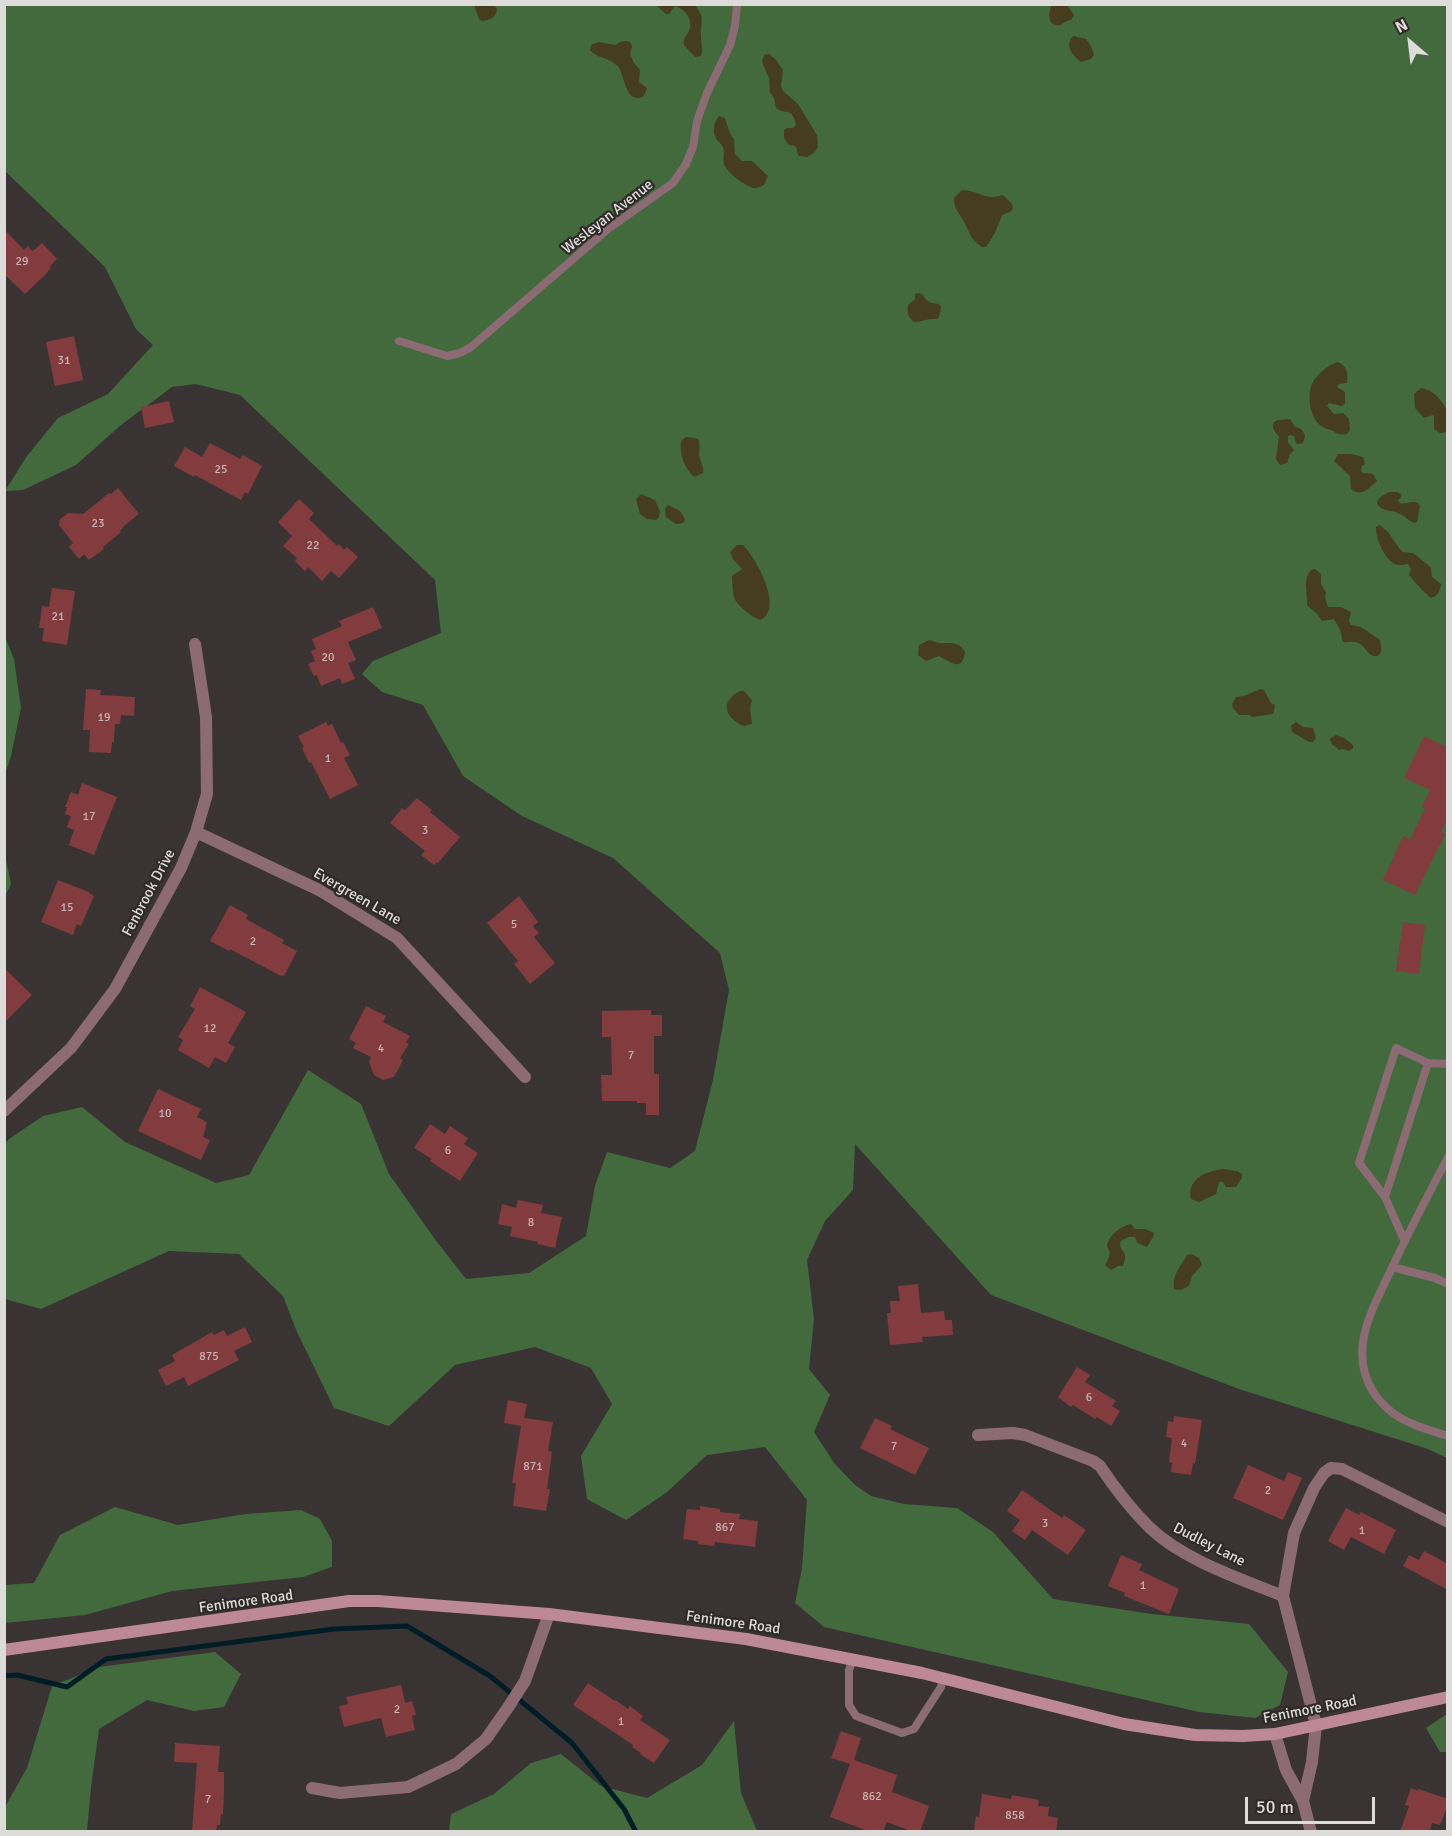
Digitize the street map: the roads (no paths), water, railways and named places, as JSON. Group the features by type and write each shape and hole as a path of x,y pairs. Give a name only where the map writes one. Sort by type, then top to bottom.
{"street":[{"name":"Fenbrook Drive","path":"4,1111 71,1048 115,989 181,868 196,832 207,794 207,772 206,717 195,644"},
{"name":"Evergreen Lane","path":"196,832 319,890 398,938 525,1077"},
{"name":"Dudley Lane","path":"978,1435 1013,1433 1025,1435 1093,1461 1100,1466 1148,1527 1161,1537 1204,1563 1283,1596"},
{"path":"1303,1801 1312,1762 1316,1725 1283,1596 1294,1533 1314,1488 1324,1473 1331,1468 1342,1469 1448,1522"},
{"name":"Fenimore Road","path":"4,1650 349,1601 378,1600 549,1614 746,1639 943,1679 1124,1724 1195,1735 1275,1734 1448,1697"},
{"path":"312,1788 340,1793 408,1787 456,1764 486,1740 525,1681 549,1614"},
{"path":"1275,1734 1286,1770 1303,1801 1311,1832"}],"lane":[{"name":"Wesleyan Avenue","path":"399,340 447,356 471,346 608,230 673,183 686,165 707,93 730,45 737,4"},
{"path":"1404,1240 1385,1197 1359,1163 1396,1048 1428,1063 1448,1064"},
{"path":"1385,1197 1428,1063"},
{"path":"1448,1156 1404,1240 1372,1309 1361,1353 1364,1372 1371,1388 1388,1410 1411,1424 1448,1436"},
{"path":"1392,1267 1435,1278 1448,1284"},
{"path":"853,1660 849,1670 849,1705 856,1716 903,1733 914,1729 941,1687 943,1679"}],"waterway":[{"path":"4,1676 17,1675 67,1687 106,1659 334,1629 407,1626 490,1676 572,1743 624,1809 636,1832"}]}
